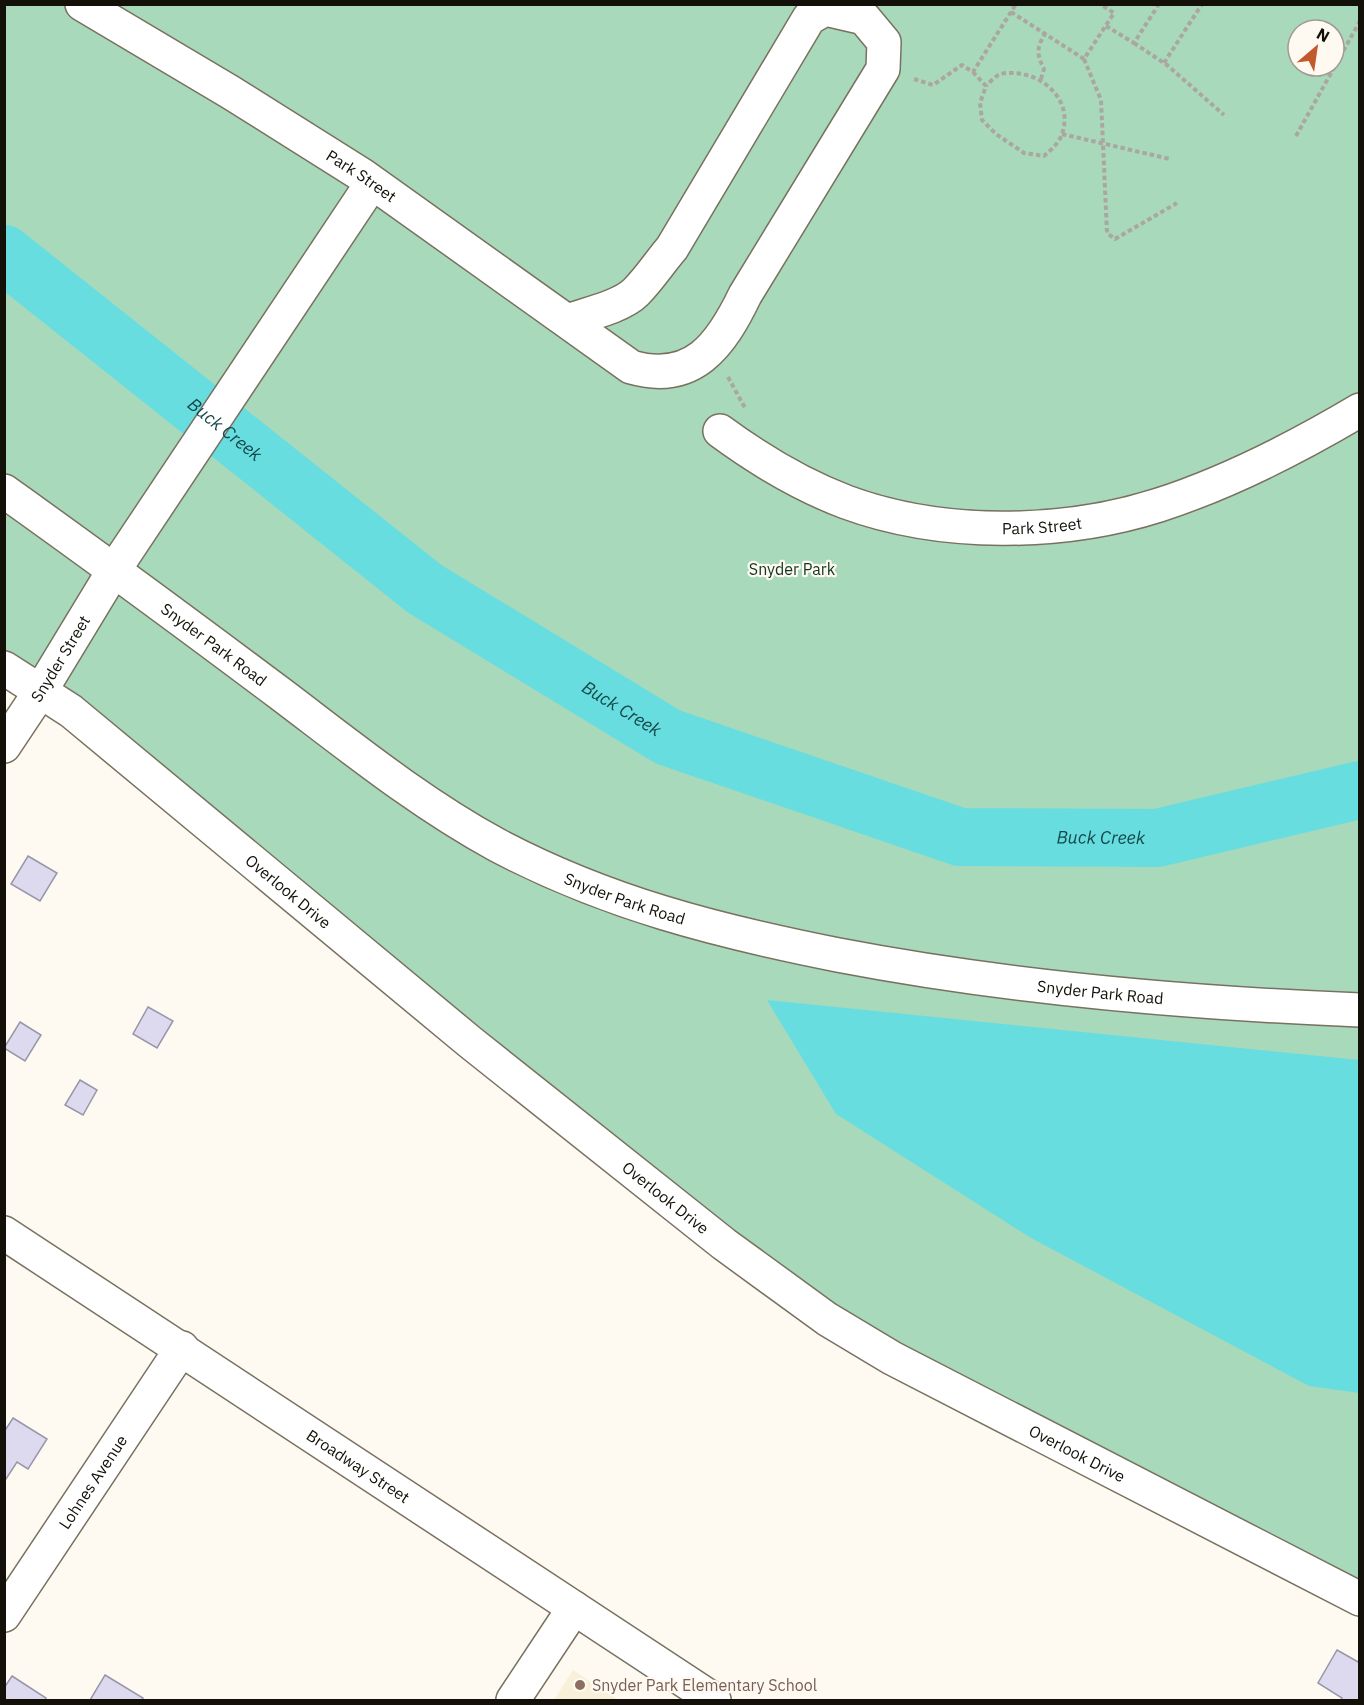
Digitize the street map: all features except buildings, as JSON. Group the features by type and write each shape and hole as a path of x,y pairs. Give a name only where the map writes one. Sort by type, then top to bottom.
{"street":[{"name":"Park Street","path":"81,4 230,92 372,183 631,367 651,373 676,370 706,354 712,348"},
{"path":"567,321 610,307 635,294 672,248 809,18 825,9 864,18 884,42 883,69 745,295 730,326 712,348"},
{"name":"Snyder Street","path":"4,746 40,692 114,570 372,183"},
{"name":"Park Street","path":"730,438 791,476 846,502 902,518 969,526 1032,528 1089,522 1167,502 1226,481 1312,438 1359,410"},
{"name":"Snyder Park Road","path":"4,490 406,789 495,843 554,873 654,912 764,940 902,967 1022,984 1245,1005 1359,1010"},
{"name":"Overlook Drive","path":"4,668 71,711 452,1027 724,1244 827,1319 892,1358 1359,1599"},
{"name":"Broadway Street","path":"4,1233 182,1348 714,1701"},
{"name":"Lohnes Avenue","path":"4,1614 14,1578 182,1348"},
{"path":"513,1701 574,1608"}],"path":[{"path":"973,72 1016,4"},
{"path":"1084,59 1114,13 1100,4"},
{"path":"1134,44 1158,4"},
{"path":"1164,63 1202,4"},
{"path":"1011,12 1084,59 1101,100 1107,233 1115,239 1177,203"},
{"path":"1296,136 1359,21"},
{"path":"1106,26 1164,63 1224,115"},
{"path":"1041,79 1044,69 1037,55 1038,44 1045,34"},
{"path":"883,69 933,85 962,65 973,72 986,86"},
{"path":"1023,73 1041,79 1054,91 1065,112 1062,134 1054,147 1044,156 1024,153 996,134 981,120 980,103 986,86 1000,74 1023,73"},
{"path":"1062,134 1170,159"},
{"path":"712,348 748,414 730,438"}],"shaded area":[{"name":"Snyder Park Elementary School","path":"573,1670 618,1700 554,1700"}],"green space":[{"name":"Snyder Park","path":"4,5 1359,5 1359,1598 827,1319 5,670"}],"water":[{"path":"767,1000 1359,1060 1359,1393 1309,1386 1031,1238 836,1114"}],"waterway":[{"name":"Buck Creek","path":"4,254 425,589 668,737 960,837 1157,838 1360,790"}],"place":[{"name":"Snyder Park Elementary School","path":"580,1685"}]}
